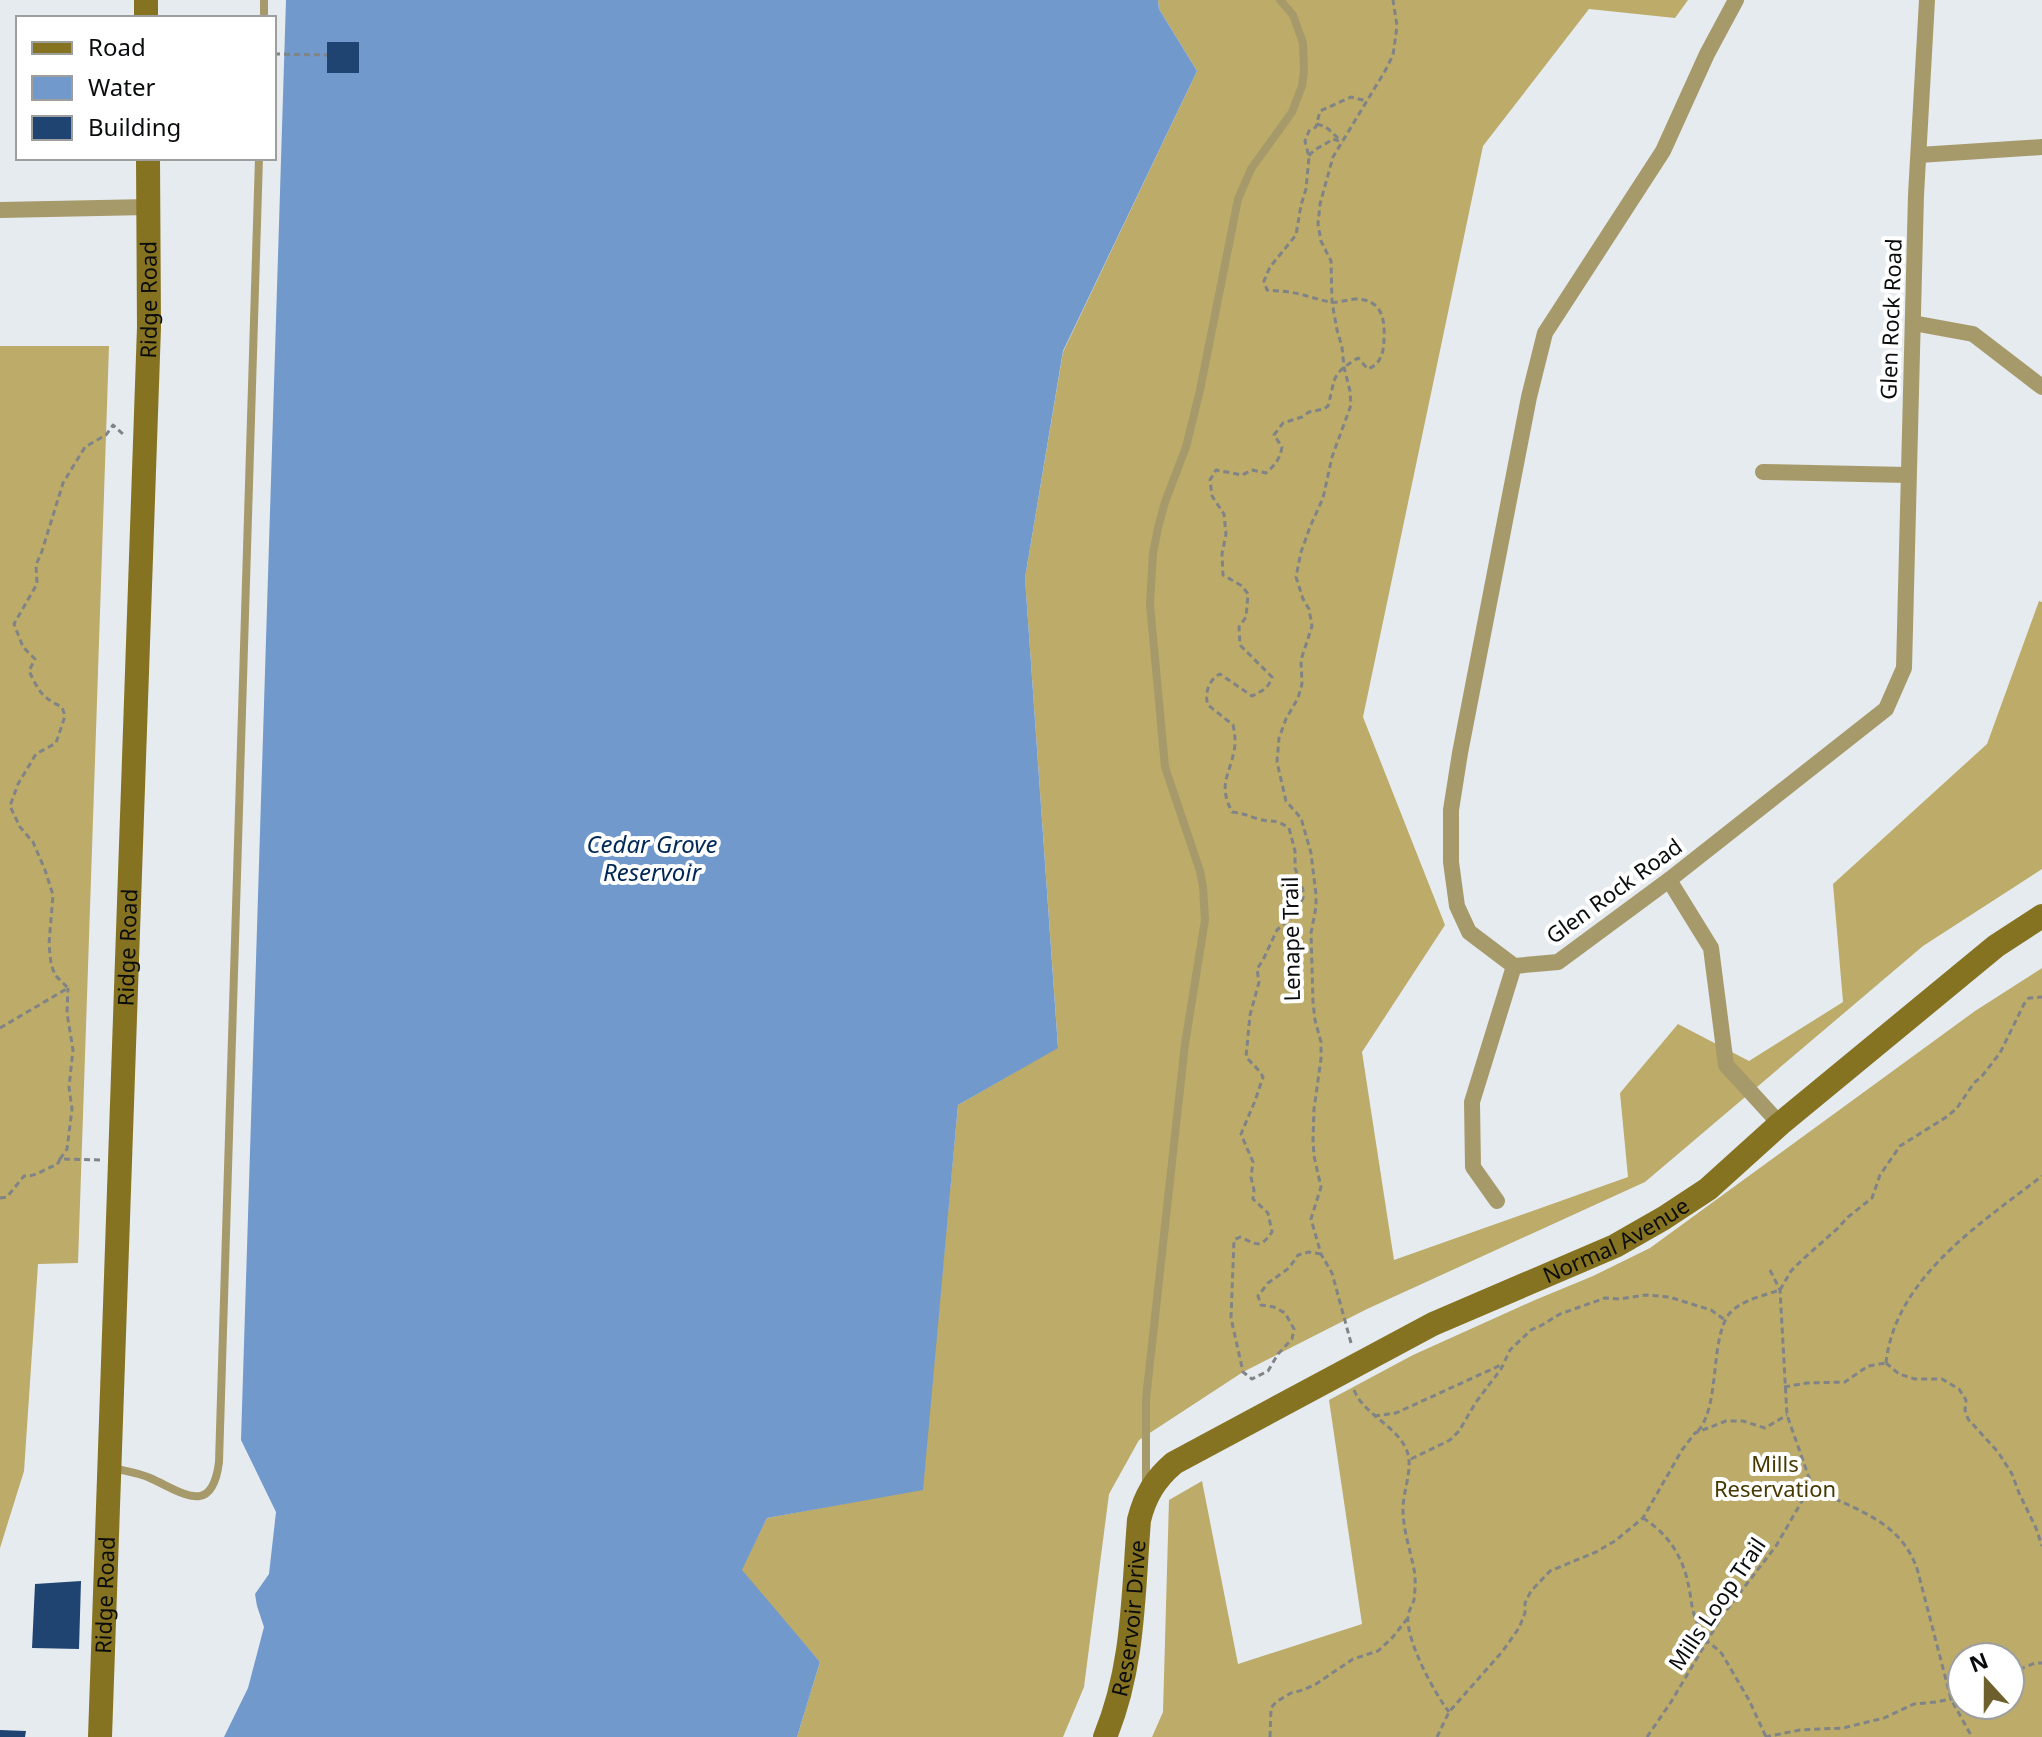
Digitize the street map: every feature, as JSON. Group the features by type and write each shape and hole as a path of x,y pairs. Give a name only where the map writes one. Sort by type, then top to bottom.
{"main road":[{"name":"Ridge Road","path":"100,1737 149,327 148,160"},
{"name":"Normal Avenue","path":"1146,1496 1174,1463 1352,1367 1433,1324 1615,1246 1664,1218 1708,1189 1780,1124 1996,946 2042,916"},
{"name":"Reservoir Drive","path":"1105,1737 1116,1709 1128,1659 1139,1520 1146,1496"}],"street":[{"path":"1497,1201 1473,1167 1472,1102 1514,966 1469,932 1457,906 1451,862 1451,810 1529,397 1545,333 1663,151 1707,54 1736,0"},
{"name":"Glen Rock Road","path":"1514,966 1558,962 1669,880 1886,709 1904,668 1916,195 1927,0"},
{"path":"1919,155 2042,147"},
{"path":"0,210 149,207"},
{"path":"1913,323 1973,334 2042,387"},
{"path":"1763,472 1908,475"},
{"path":"1669,880 1711,948 1726,1065 1780,1124"}],"lane":[{"path":"1146,1496 1146,1399 1185,1044 1205,920 1200,871 1165,767 1150,579 1158,528 1186,447 1200,390 1238,199 1251,169 1292,112 1302,86 1303,43 1293,15 1280,0"},
{"path":"109,1467 148,1477 190,1496 204,1494 217,1480 259,160"}],"path":[{"name":"Lenape Trail","path":"1393,0 1397,26 1393,55 1333,157 1320,204 1318,224 1321,241 1331,261 1332,302 1351,405 1332,457 1323,498 1301,552 1296,577 1309,609 1312,626 1301,660 1302,684 1279,738 1277,762 1286,801 1301,818 1311,853 1316,895 1311,933 1313,1002 1321,1059 1313,1140 1321,1187 1311,1219 1321,1254 1332,1273 1348,1330 1355,1393 1363,1406 1396,1434 1405,1446 1409,1460"},
{"path":"276,54 327,55"},
{"path":"1321,1254 1309,1252 1298,1255 1289,1268 1268,1283 1258,1296 1261,1305 1285,1313 1294,1329 1292,1339 1268,1371 1252,1379 1243,1372 1231,1318 1234,1240 1240,1237 1257,1245 1263,1244 1272,1232 1268,1213 1253,1199 1253,1162 1241,1134 1263,1077 1246,1057 1250,1015 1259,982 1257,969 1277,930 1293,916 1303,898 1303,890 1295,868 1295,851 1289,828 1278,821 1232,812 1225,798 1226,774 1235,738 1233,725 1206,702 1209,684 1220,674 1252,696 1264,690 1272,677 1240,645 1239,627 1246,617 1248,594 1242,586 1223,575 1224,514 1212,496 1210,480 1216,470 1242,475 1252,470 1266,473 1278,461 1282,447 1274,435 1283,423 1328,406 1334,378 1344,367 1358,358 1368,369 1376,366 1381,358 1385,323 1374,303 1358,299 1332,302 1267,290 1264,281 1270,267 1296,235 1306,189 1309,157 1305,141 1309,131 1317,124 1320,111 1351,97 1366,101"},
{"path":"1317,124 1326,127 1343,142"},
{"path":"1309,157 1317,147 1332,139 1343,142"},
{"path":"0,1198 7,1197 24,1176 33,1177 57,1165 67,1149 72,1109 69,1087 73,1050 67,1013 68,988 55,975 49,944 53,895 33,842 20,827 10,806 18,784 36,754 56,743 65,716 62,707 40,693 29,671 35,659 23,647 14,624 37,584 36,565 63,483 85,447 106,435 113,425 143,452"},
{"path":"0,1028 68,988"},
{"path":"1437,1737 1449,1712 1511,1640 1525,1613 1527,1597 1542,1578 1550,1571 1615,1541 1643,1518 1682,1450 1701,1429 1708,1414 1725,1320 1733,1309 1780,1290 1802,1260 1872,1198 1880,1175 1900,1146 1957,1108 2000,1053 2024,1004 2029,998 2042,997"},
{"path":"60,1159 119,1161"},
{"path":"1886,1363 1888,1342 1912,1293 1937,1263 1995,1210 2042,1176"},
{"path":"1770,1270 1780,1290 1787,1415 1813,1489 1890,1528 1905,1543 1914,1557 1946,1680"},
{"path":"1270,1737 1271,1708 1276,1702 1316,1684 1353,1659 1378,1651 1408,1618 1414,1600 1414,1570 1403,1526 1409,1460 1450,1440 1459,1431 1510,1350 1531,1330 1560,1314 1605,1298 1646,1295 1669,1297 1711,1310 1725,1320"},
{"path":"1784,1387 1845,1382 1868,1366 1886,1363 1899,1374 1915,1379 1947,1380 1959,1389 1966,1400 1968,1419 1998,1452 2012,1474 2042,1546"},
{"path":"1374,1416 1396,1413 1503,1364"},
{"path":"1695,1433 1726,1421 1743,1421 1765,1428 1787,1415"},
{"name":"Mills Loop Trail","path":"1647,1737 1722,1616 1776,1546 1802,1501 1813,1489"},
{"path":"1643,1518 1672,1543 1685,1571 1694,1617 1707,1641 1722,1654 1766,1737 1800,1730 1843,1728 1884,1718 1914,1704 1946,1700"},
{"path":"1408,1618 1422,1666 1437,1697 1449,1712"}],"green space":[{"path":"1158,0 1688,0 1675,18 1589,9 1483,146 1363,717 1445,925 1362,1052 1394,1260 1628,1177 1620,1093 1678,1024 1749,1061 1843,1002 1833,884 1987,744 2039,601 2042,602 2042,869 1923,946 1645,1182 1367,1309 1243,1372 1139,1440 1109,1494 1084,1687 1063,1737 797,1737 820,1662 741,1571 767,1518 922,1489 958,1105 1058,1047 1025,578 1063,352 1197,71 1159,9"},
{"path":"0,346 109,346 78,1263 38,1264 24,1471 0,1548"},
{"name":"Mills Reservation","path":"2042,968 2042,1737 1152,1737 1163,1712 1169,1500 1202,1481 1238,1664 1362,1624 1329,1400 1413,1355 1650,1248 1975,1011"}],"water":[{"name":"Cedar Grove Reservoir","path":"286,0 1158,0 1159,9 1197,71 1063,351 1025,578 1058,1048 958,1105 923,1490 767,1518 742,1570 820,1662 797,1737 224,1737 248,1688 264,1627 255,1594 269,1574 276,1512 241,1440"}],"building":[{"path":"327,42 359,42 359,73 327,73"},
{"path":"81,1581 79,1649 32,1648 35,1584"},
{"path":"0,1730 26,1731 25,1737 0,1737"}]}
